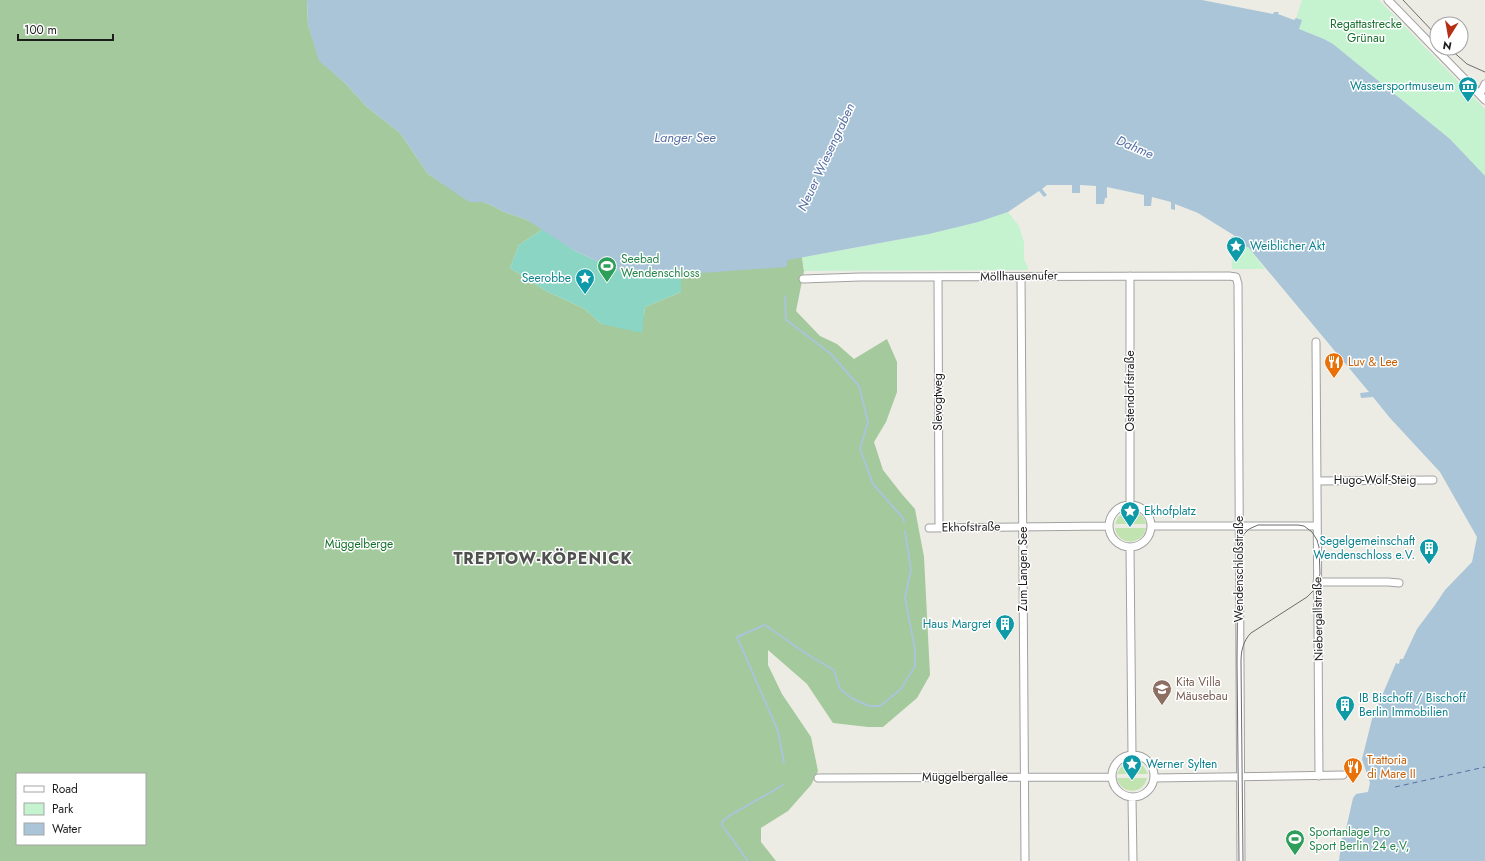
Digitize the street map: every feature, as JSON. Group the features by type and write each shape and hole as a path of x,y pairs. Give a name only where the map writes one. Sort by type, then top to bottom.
{"street":[{"path":"1388,0 1483,97"},
{"path":"1483,97 1485,84"},
{"name":"Möllhausenufer","path":"803,279 1130,276 1236,277"},
{"name":"Ostendorfstraße","path":"1130,276 1130,506"},
{"name":"Slevogtweg","path":"938,277 939,528"},
{"name":"Zum Langen See","path":"1022,277 1025,861"},
{"name":"Wendenschloßstraße","path":"1236,277 1238,282 1241,861"},
{"name":"Niebergallstraße","path":"1316,342 1319,776"},
{"name":"Hugo-Wolf-Steig","path":"1317,481 1433,480"},
{"path":"1124,506 1130,506 1142,510 1147,514 1151,526 1147,538 1137,546 1130,547 1118,543 1113,538 1109,526 1113,514 1124,506"},
{"name":"Ekhofstraße","path":"929,528 1109,526"},
{"path":"1151,526 1317,526"},
{"path":"1130,547 1132,755"},
{"path":"1317,582 1399,583"},
{"path":"1132,755 1143,758 1148,762 1154,778 1149,789 1144,794 1132,798 1122,795 1118,791 1112,782 1112,777 1113,768 1119,760 1132,755"},
{"path":"1154,778 1343,775"},
{"name":"Müggelbergallee","path":"818,778 1112,777"},
{"path":"1132,798 1133,861"}],"green space":[{"name":"Müggelberge","path":"0,0 307,0 308,25 320,61 344,82 367,107 400,133 428,174 469,201 483,202 527,220 543,229 519,245 510,268 546,291 585,309 601,324 644,316 645,307 681,292 681,274 802,257 804,271 796,311 820,336 837,344 854,359 887,339 897,362 897,392 886,422 874,442 883,470 915,509 924,557 930,675 917,698 883,727 833,723 807,684 768,650 768,665 782,694 811,737 818,771 811,785 788,811 761,828 761,842 776,861 0,861"},
{"name":"Regattastrecke Grünau","path":"1302,0 1379,0 1429,51 1429,56 1433,56 1485,109 1485,177 1450,139 1333,44 1298,29 1300,19 1296,18"},
{"path":"1008,212 1019,226 1024,242 1024,259 1028,270 804,271 802,257 932,233"},
{"path":"1231,246 1248,247 1265,269 1232,269"},
{"path":"1126,511 1139,513 1146,524 1115,524 1118,517"},
{"path":"1115,528 1146,528 1144,534 1140,538 1130,542 1121,538 1117,534"},
{"path":"1129,762 1141,764 1148,774 1117,774 1121,767"},
{"path":"1117,778 1147,778 1145,784 1141,788 1132,791 1123,788 1119,784"}],"shaded area":[{"name":"Seebad Wendenschloss","path":"543,229 575,251 619,271 681,274 681,292 645,307 642,333 601,324 585,309 546,291 510,268 519,245"}],"water":[{"name":"Langer See","path":"307,0 1202,0 1273,14 1274,12 1279,12 1278,14 1294,20 1296,18 1302,20 1299,29 1333,44 1450,139 1485,176 1485,861 1339,861 1343,829 1346,829 1353,798 1356,794 1368,792 1370,783 1362,759 1372,719 1396,663 1399,664 1400,659 1403,659 1417,629 1445,590 1472,562 1477,537 1440,472 1390,418 1373,397 1361,398 1360,393 1369,392 1248,247 1231,246 1231,237 1235,236 1198,213 1175,204 1175,210 1171,209 1171,202 1152,197 1151,206 1144,206 1144,195 1107,187 1107,198 1105,198 1104,204 1096,204 1096,186 1080,185 1080,193 1072,193 1072,185 1047,185 1042,189 1047,195 1044,197 1039,191 1008,212 978,222 929,234 788,260 786,267 688,274 619,271 575,251 527,220 483,202 469,202 428,174 400,133 367,107 344,82 319,61 308,25"}],"waterway":[{"path":"785,296 786,320 831,354 859,386 868,422 860,449 873,484 903,518 904,522"},
{"path":"784,763 778,731 737,637 765,625 810,656 834,670 840,689 853,699 869,706 880,706 901,689 915,666 915,649 905,598 911,570 905,531"},
{"path":"748,861 722,825 722,822 729,816 783,785"}],"ferry route":[{"path":"1395,787 1485,767"}],"tram line":[{"path":"1403,0 1429,28"},
{"path":"1458,56 1467,64 1485,72"},
{"path":"1239,861 1237,661 1239,542 1249,529 1258,525 1304,526 1312,532 1319,547 1320,574 1314,590 1307,597 1251,633 1246,639 1242,650 1243,861"}],"place":[{"name":"Wassersportmuseum","path":"1468,103"},
{"name":"Weiblicher Akt","path":"1236,263"},
{"name":"Seebad Wendenschloss","path":"607,283"},
{"name":"Seerobbe","path":"585,295"},
{"name":"Luv & Lee","path":"1334,379"},
{"name":"Ekhofplatz","path":"1130,528"},
{"name":"Segelgemeinschaft Wendenschloss e.V.","path":"1429,565"},
{"name":"Haus Margret","path":"1005,641"},
{"name":"Kita Villa Mäusebau","path":"1162,706"},
{"name":"IB Bischoff / Bischoff Berlin Immobilien","path":"1345,722"},
{"name":"Werner Sylten","path":"1132,781"},
{"name":"Trattoria di Mare II","path":"1353,784"},
{"name":"Sportanlage Pro Sport Berlin 24 e,V,","path":"1295,856"}],"district":[{"name":"TREPTOW-KÖPENICK","path":"543,558"}],"water label":[{"name":"Dahme","path":"1135,147"},
{"name":"Neuer Wiesengraben","path":"826,157"}]}
